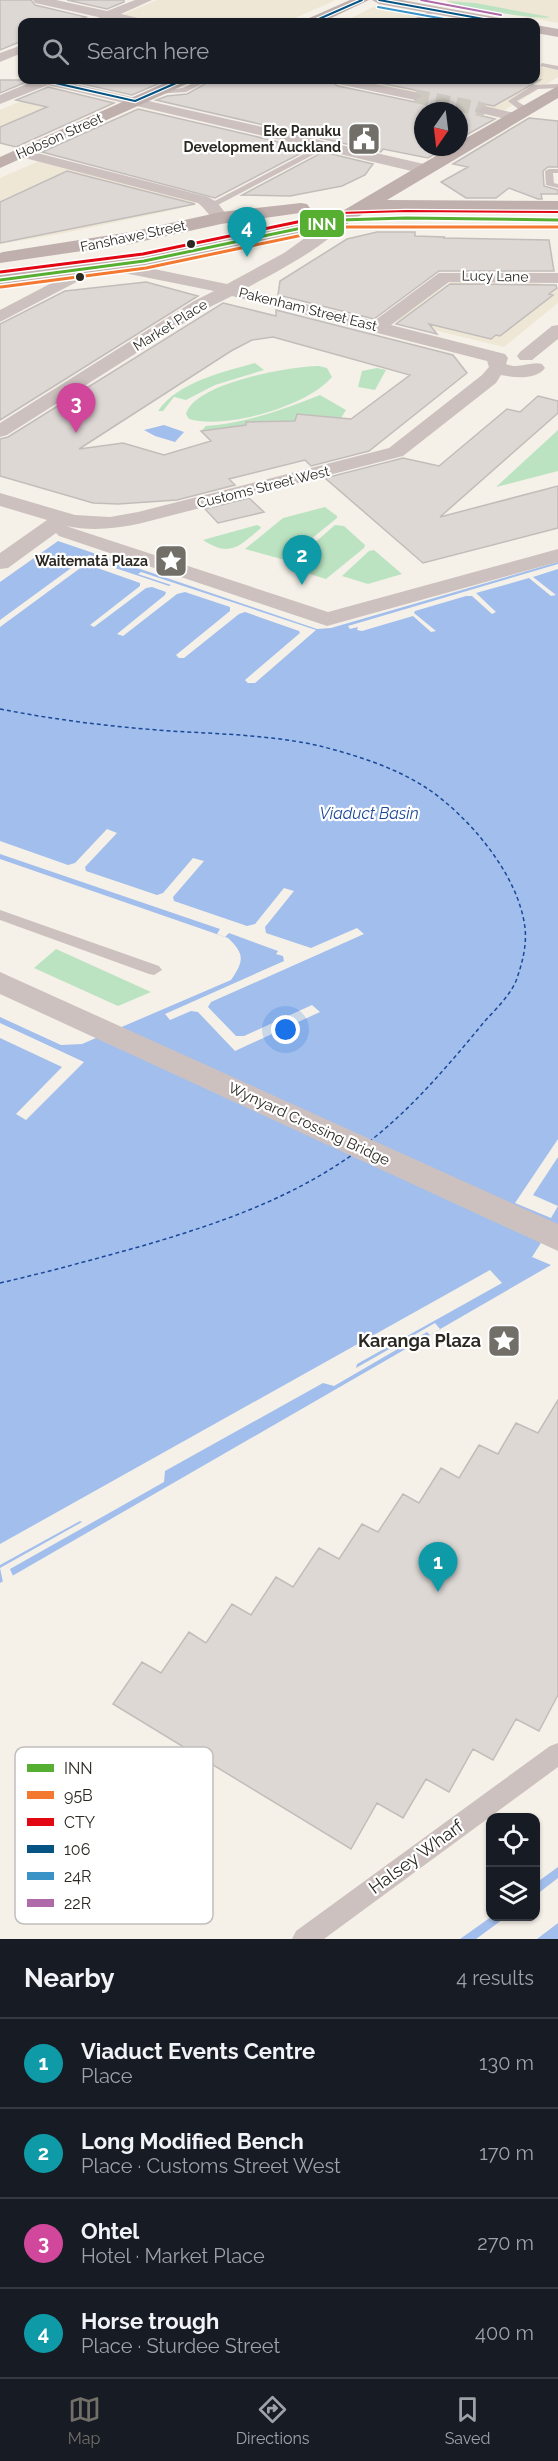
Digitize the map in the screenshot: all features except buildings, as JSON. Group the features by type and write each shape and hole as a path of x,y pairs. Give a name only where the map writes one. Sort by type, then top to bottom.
{"main road":[{"path":"324,18 362,0"},
{"path":"379,0 478,18"},
{"path":"540,30 558,33"},
{"name":"Hobson Street","path":"0,163 174,84"},
{"path":"0,280 116,266 340,220 424,169 516,106 558,91"},
{"name":"Fanshawe Street","path":"266,212 363,205 558,206"},
{"name":"Fanshawe Street","path":"0,258 130,238 216,211 266,212 340,220 558,220"}],"street":[{"path":"39,0 121,18"},
{"path":"101,18 146,0"},
{"path":"0,58 18,51"},
{"path":"0,100 35,84"},
{"path":"61,84 424,169"},
{"path":"357,84 415,96"},
{"path":"485,110 516,106"},
{"path":"22,153 202,200 216,211"},
{"name":"Market Place","path":"0,431 200,305 233,291 311,243 340,220"},
{"name":"Pakenham Street East","path":"116,266 233,291 378,327 498,362 507,371 520,372 537,365 558,330"},
{"path":"0,317 84,271"},
{"name":"Lucy Lane","path":"378,327 445,277 558,278"},
{"name":"Customs Street West","path":"0,499 54,524 100,524 138,518 396,452 489,379 498,362"},
{"path":"0,563 54,524 79,536 327,619 558,555"},
{"name":"Wynyard Crossing Bridge","path":"0,982 553,1235"}],"lane":[{"path":"419,18 435,10"},
{"path":"544,66 558,68"},
{"path":"156,92 183,90 197,84"},
{"path":"526,88 558,86"},
{"path":"516,106 536,87"},
{"path":"216,211 326,146"},
{"path":"553,171 550,184 558,186"},
{"path":"0,915 154,970"},
{"name":"Halsey Wharf","path":"304,1939 558,1754"}],"shaded area":[{"path":"157,0 334,1 295,18 137,18 122,15"},
{"path":"446,0 558,0 558,23 540,18 448,3"},
{"path":"373,7 428,18 351,18"},
{"path":"540,67 558,70 558,77 503,111 468,104 468,102 369,84 540,84"},
{"path":"21,101 69,113 0,143 0,110"},
{"path":"39,161 197,202 178,209 0,244 0,178"},
{"path":"455,279 528,280 558,288 558,303 504,347 396,321"}],"green space":[{"path":"448,1 475,3 550,17 500,13"},
{"path":"255,363 264,370 215,385 186,400 174,397 163,411 158,411 167,401 189,385 216,374"},
{"path":"319,366 327,368 332,377 320,388 286,406 265,413 224,421 205,422 189,419 186,414 193,403 206,393 224,385 267,373"},
{"path":"377,368 386,370 375,390 358,387 362,371"},
{"path":"320,395 346,410 338,423 323,416 297,414 295,423 246,422 246,425 201,431 206,426 250,419"},
{"path":"558,430 558,471 496,487"},
{"path":"325,507 337,518 285,560 245,549 283,518"},
{"path":"257,525 261,527 260,529 234,548 220,548 203,540"},
{"path":"335,525 344,526 365,545 364,548 326,579 287,567"},
{"path":"374,550 402,574 368,584 342,576 369,551"},
{"path":"56,949 151,992 118,1006 34,968"}],"water":[{"path":"164,425 184,432 175,442 144,430"},
{"name":"Viaduct Basin","path":"58,541 317,629 331,628 558,562 558,1226 553,1224 532,1257 551,1265 0,1583 0,1017 61,1045 82,1044 231,980 241,958 240,953 228,938 0,859 0,582"},
{"path":"558,1867 558,1939 460,1939 486,1921 540,1921 540,1880"}],"pier":[{"path":"89,555 113,563 109,566 169,586 171,585 138,574 141,572 316,630 255,683 248,683 245,680 300,633 299,631 245,612 239,614 184,658 179,658 176,655 230,611 230,607 185,592 177,594 123,636 117,634 166,592 152,587 146,588 94,627 90,625 140,586 140,583 89,565 83,566 0,627 0,620"},
{"path":"558,564 558,569 533,577 556,595 551,596 529,578 476,593 496,612 492,614 472,596 415,611 414,613 436,631 431,632 413,616 362,631 357,630 358,627 350,629 348,626"},
{"path":"107,829 117,833 85,867 86,871 157,895 163,893 193,858 204,861 173,897 174,901 247,926 255,924 284,888 294,891 265,927 266,933 311,948 357,928 364,934 211,1002 208,1007 236,1036 244,1036 312,1005 320,1012 235,1051 198,1012 191,1011 170,1020 165,1014 284,961 283,956 276,954 278,951 229,933 225,937 217,934 220,929 0,854 0,841 68,865 75,863"},
{"path":"0,1023 84,1062 26,1120 16,1114 62,1067 0,1038"},
{"path":"558,1139 558,1157 533,1195 558,1206 551,1218 515,1203"},
{"path":"490,1270 502,1283 357,1364 356,1368 435,1323 440,1329 430,1335 427,1332 334,1386 323,1383 165,1471 164,1482 10,1569 13,1576 3,1582 0,1568 82,1522 80,1521 0,1565 0,1544"},
{"path":"558,1878 558,1923 537,1939 476,1939 501,1921 540,1921 540,1892"}],"ferry route":[{"path":"0,709 106,725 264,737 320,746 374,762 413,780 441,799 474,830 502,867 521,908 525,941 524,955 516,981 504,1000 441,1072 400,1115 370,1141"},
{"path":"0,1283 142,1246 225,1219 303,1185 352,1155"}],"tunnel":[{"path":"415,96 485,110"}],"transit line":[{"name":"106","path":"321,18 362,0"},
{"name":"106","path":"379,0 478,18"},
{"name":"22R","path":"421,0 501,15"},
{"name":"24R","path":"378,7 439,18"},
{"name":"106","path":"60,84 135,101 174,84"},
{"name":"CTY","path":"0,272 143,254 339,213 558,212"},
{"name":"INN","path":"0,280 144,261 340,220 406,218 558,220"},
{"name":"95B","path":"1,287 146,268 341,227 558,227"}],"place":[{"name":"Eke Panuku Development Auckland","path":"364,139"},
{"name":"Horse trough","path":"247,257"},
{"name":"Ohtel","path":"76,433"},
{"name":"Waitematā Plaza","path":"171,561"},
{"name":"Long Modified Bench","path":"302,585"},
{"name":"Karanga Plaza","path":"504,1341"},
{"name":"Viaduct Events Centre","path":"438,1592"}]}
